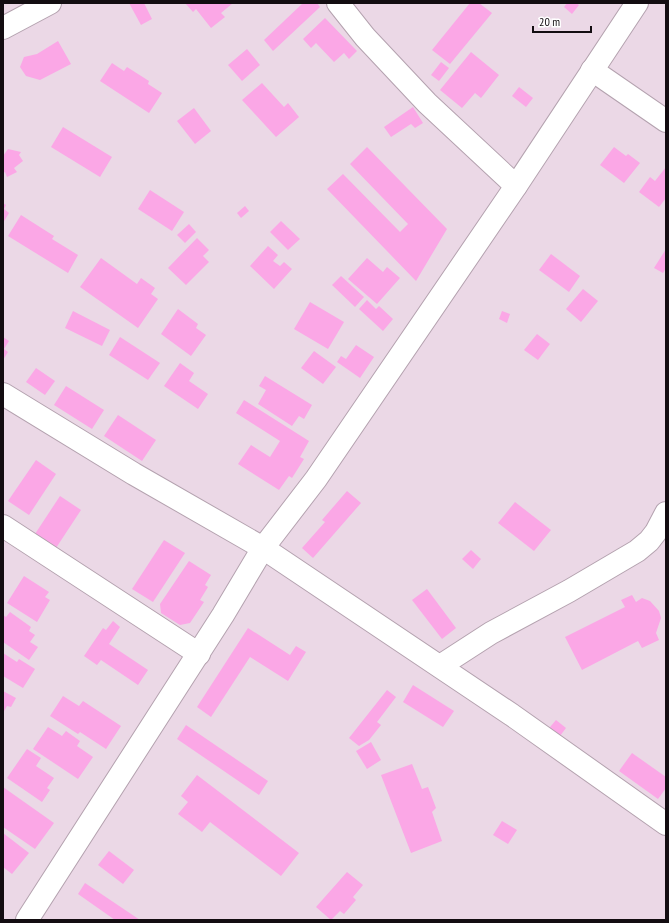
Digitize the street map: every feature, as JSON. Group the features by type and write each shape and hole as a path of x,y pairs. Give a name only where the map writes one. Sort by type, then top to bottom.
{"street":[{"path":"3,28 50,3"},
{"path":"338,3 365,36 427,103 516,186"},
{"path":"28,920 198,654 263,548 316,479 516,186 637,3"},
{"path":"592,70 666,120"},
{"path":"3,394 134,474 263,548 512,714 666,824"},
{"path":"440,666 491,633 637,551 649,541 656,532 666,513"},
{"path":"3,526 198,654"}],"building":[{"path":"129,3 144,3 152,19 141,25"},
{"path":"185,3 233,3 221,13 225,17 211,28 196,9 193,12"},
{"path":"303,3 317,3 320,7 273,51 264,40"},
{"path":"470,3 479,3 492,13 450,64 432,50"},
{"path":"567,3 576,3 579,5 572,14 564,7"},
{"path":"325,18 357,51 349,59 344,53 334,62 316,43 311,48 303,39"},
{"path":"58,41 71,64 40,80 26,76 20,67 24,57 37,54"},
{"path":"247,49 260,65 242,81 228,65"},
{"path":"471,52 499,75 481,98 475,93 462,108 440,90"},
{"path":"441,62 449,68 439,81 431,75"},
{"path":"112,63 124,71 127,67 149,81 148,84 162,93 149,113 100,81"},
{"path":"262,83 284,107 288,103 299,117 276,137 242,100"},
{"path":"519,87 533,98 526,107 512,96"},
{"path":"413,107 423,123 415,128 411,124 391,137 384,127"},
{"path":"194,108 211,131 195,144 177,121"},
{"path":"63,127 112,157 100,177 51,147"},
{"path":"367,147 447,229 416,281 327,189 343,174 400,232 408,224 350,164"},
{"path":"614,147 626,156 628,154 640,163 624,183 600,165"},
{"path":"8,149 21,152 19,155 23,161 14,168 17,172 7,177 5,172 3,173 3,156"},
{"path":"666,167 666,198 659,207 639,192 650,177 655,181"},
{"path":"150,190 184,212 172,231 138,209"},
{"path":"3,203 6,205 4,209 9,213 3,223"},
{"path":"245,206 249,211 241,218 237,213"},
{"path":"21,215 54,236 52,239 78,255 68,273 8,236"},
{"path":"281,221 300,239 288,250 270,232"},
{"path":"189,224 196,232 185,243 177,235"},
{"path":"197,238 209,250 203,256 209,262 186,285 168,268"},
{"path":"268,246 278,255 273,261 280,266 284,262 292,269 274,289 250,266"},
{"path":"666,249 666,268 663,273 654,268"},
{"path":"551,254 580,276 569,292 539,270"},
{"path":"101,258 137,284 141,278 155,288 151,294 158,299 138,328 80,287"},
{"path":"367,258 383,272 387,267 400,278 377,304 348,279"},
{"path":"341,276 364,297 355,307 332,285"},
{"path":"583,289 598,301 581,322 566,309"},
{"path":"367,300 376,309 379,306 393,319 383,331 359,309"},
{"path":"310,302 344,322 328,349 294,329"},
{"path":"178,309 198,324 196,328 206,335 191,356 161,334"},
{"path":"73,311 110,330 102,346 65,328"},
{"path":"502,311 510,314 507,323 499,319"},
{"path":"537,334 550,344 538,360 524,350"},
{"path":"3,337 9,341 4,349 8,352 3,360"},
{"path":"120,337 160,363 148,380 109,355"},
{"path":"356,345 374,357 360,378 337,362 341,356 346,359"},
{"path":"314,351 336,367 323,384 301,368"},
{"path":"180,363 194,373 189,381 208,394 198,409 164,386"},
{"path":"36,368 55,381 45,395 26,382"},
{"path":"265,376 312,405 304,419 299,416 292,426 258,404 266,390 259,386"},
{"path":"66,386 104,410 92,429 54,405"},
{"path":"244,400 309,441 300,457 304,459 292,478 289,476 279,490 238,464 251,445 270,457 280,441 236,413"},
{"path":"118,415 156,440 142,461 104,436"},
{"path":"36,460 56,474 29,515 8,501"},
{"path":"347,491 361,503 313,558 302,548 325,522 322,520"},
{"path":"60,496 81,510 56,548 35,534"},
{"path":"515,502 551,530 534,551 498,523"},
{"path":"164,540 185,553 153,602 132,589"},
{"path":"471,550 481,559 473,569 462,559"},
{"path":"189,561 211,575 205,585 208,587 200,600 204,602 190,623 180,625 161,613 160,604"},
{"path":"24,576 49,592 45,597 50,600 37,622 7,603"},
{"path":"427,589 456,628 442,639 412,600"},
{"path":"632,595 636,602 642,598 650,601 659,611 661,618 656,633 659,640 642,648 638,641 582,670 565,637 625,607 621,600"},
{"path":"10,612 31,627 29,631 35,635 30,642 38,647 29,660 3,642 3,615 6,617"},
{"path":"113,621 120,627 109,644 148,670 138,685 101,660 97,665 84,656 103,628 106,630"},
{"path":"248,628 290,655 296,646 306,652 288,681 250,657 211,717 197,707"},
{"path":"3,653 17,662 19,659 35,669 23,688 3,676"},
{"path":"413,685 454,711 443,727 403,702"},
{"path":"387,690 396,697 377,722 381,725 369,740 359,746 349,738"},
{"path":"3,691 16,698 11,707 7,706 3,713"},
{"path":"63,696 79,706 83,701 121,726 106,749 80,732 78,734 50,716"},
{"path":"556,720 566,728 560,736 545,733"},
{"path":"186,725 268,781 259,795 177,739"},
{"path":"48,727 62,736 66,731 80,741 77,746 93,757 78,779 33,749"},
{"path":"371,742 381,760 367,769 356,751"},
{"path":"27,749 41,758 36,766 54,778 47,788 50,790 42,802 7,778"},
{"path":"632,753 666,777 666,788 658,799 619,771"},
{"path":"412,764 422,789 428,787 436,808 432,812 442,841 411,853 381,775"},
{"path":"197,775 299,853 281,876 210,822 202,832 178,814 188,802 181,796"},
{"path":"3,787 54,823 35,849 3,827"},
{"path":"502,821 517,830 508,844 493,835"},
{"path":"3,833 29,853 12,874 3,867"},
{"path":"109,851 134,870 123,884 98,865"},
{"path":"347,872 363,885 353,897 356,900 344,914 340,911 331,920 316,907"},
{"path":"85,883 140,920 115,920 78,894"}]}
